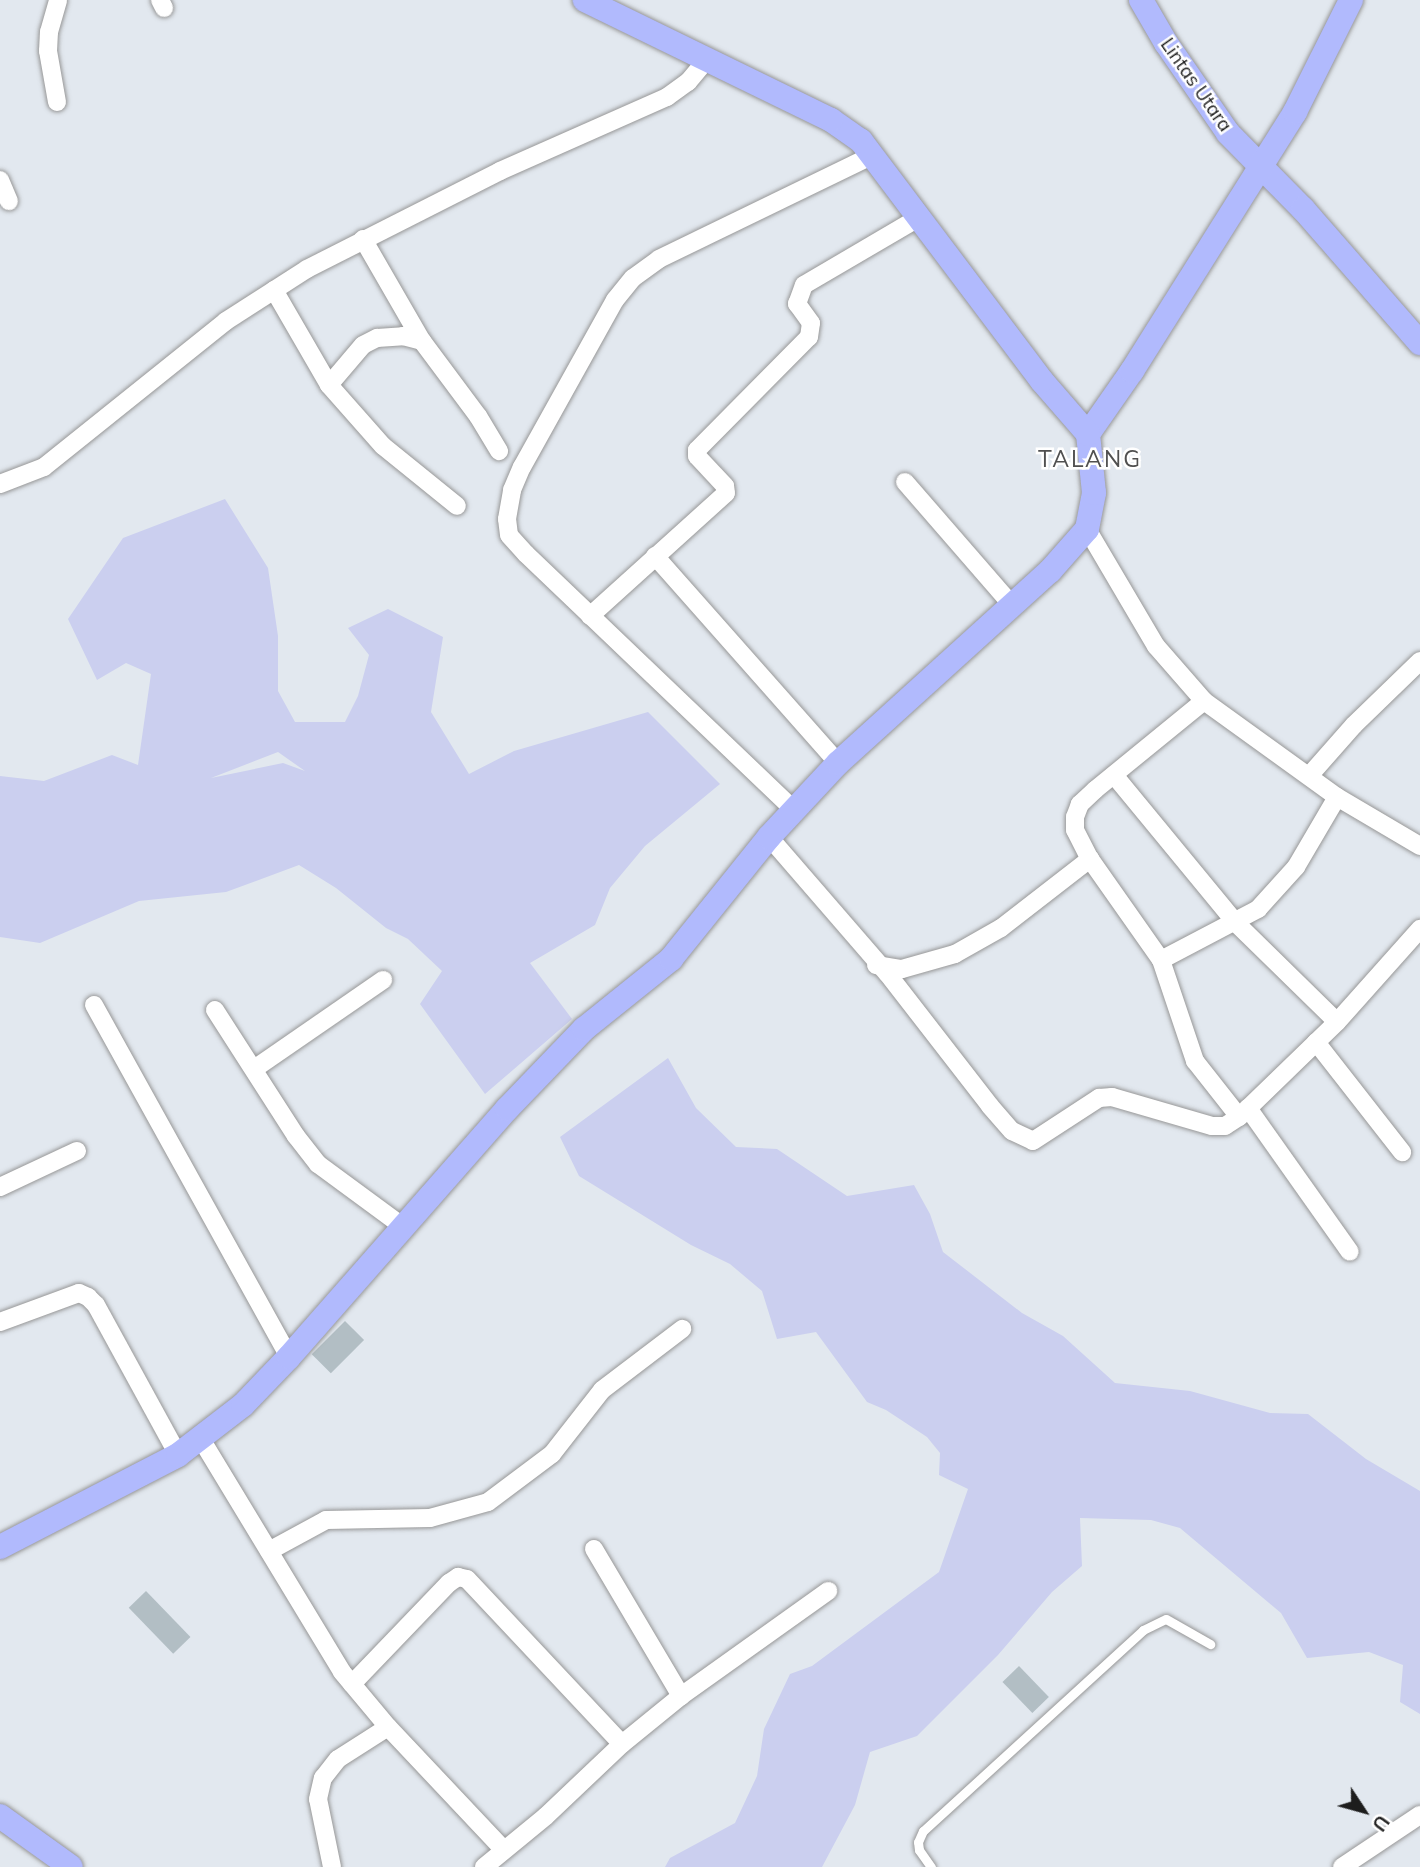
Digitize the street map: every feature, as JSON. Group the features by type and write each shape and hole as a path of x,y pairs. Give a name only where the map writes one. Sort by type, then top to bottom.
{"street":[{"path":"57,102 48,51 49,32 58,0"},
{"path":"0,1547 178,1455 243,1405 289,1357 402,1226 584,1029 671,960 769,837 838,763 1050,571 1087,529 1094,493 1088,434 1042,381 861,141 831,120 585,0"},
{"name":"Lintas Utara","path":"1140,0 1217,119 1261,164 1420,343"},
{"path":"1088,434 1132,371 1301,101 1350,0"},
{"path":"0,484 44,467 165,368 274,290 363,239 500,171 667,97 688,82 707,59"},
{"path":"794,810 526,554 509,534 507,519 512,490 522,467 615,300 633,278 659,260 873,155"},
{"path":"0,180 9,201"},
{"path":"590,615 726,493 725,486 698,456 697,450 808,337 811,323 797,304 804,285 920,217"},
{"path":"363,239 422,341 478,416 499,451"},
{"path":"274,290 329,385 383,446 457,506"},
{"path":"329,385 357,351 377,338 403,336 422,341"},
{"path":"905,482 1011,604"},
{"path":"1087,529 1156,646 1204,701 1337,797 1420,846"},
{"path":"655,556 838,763"},
{"path":"1309,776 1354,725 1420,661"},
{"path":"1204,701 1080,804 1074,817 1075,830 1090,859 1161,960 1195,1061 1243,1113 1350,1252"},
{"path":"1114,775 1236,923 1337,1022"},
{"path":"1161,960 1236,923 1258,909 1279,890 1296,867 1337,797"},
{"path":"769,837 876,965 887,973 990,1106 1023,1139 1033,1141 1042,1138 1099,1098 1112,1097 1212,1125 1225,1126 1243,1113 1337,1022 1420,929"},
{"path":"876,965 902,969 939,960 965,948 1001,928 1090,859"},
{"path":"254,1069 383,980"},
{"path":"94,1005 289,1357"},
{"path":"215,1010 296,1136 318,1164 402,1226"},
{"path":"1316,1042 1402,1152"},
{"path":"0,1188 77,1151"},
{"path":"0,1322 79,1293 88,1297 96,1305 178,1455"},
{"path":"269,1551 326,1520 430,1518 488,1502 552,1454 602,1391 682,1329"},
{"path":"201,1439 331,1656 388,1727 503,1850"},
{"path":"594,1549 681,1696"},
{"path":"352,1684 449,1583 458,1577 467,1578 622,1744"},
{"path":"484,1867 547,1816 622,1744 681,1696 828,1591"},
{"path":"332,1867 318,1799 323,1779 338,1759 388,1727"},
{"path":"1342,1867 1420,1815"},
{"path":"0,1816 71,1867"}],"lane":[{"path":"931,1867 919,1850 918,1842 923,1831 1143,1630 1166,1619 1210,1644"}],"shaded area":[{"path":"225,499 268,568 278,636 278,691 295,722 345,722 358,696 369,655 348,628 388,609 443,637 431,712 469,774 514,751 648,712 720,784 645,846 610,888 595,925 530,963 572,1019 485,1094 420,1004 442,971 408,939 386,928 336,888 299,865 226,892 139,901 40,943 0,937 0,776 44,781 112,755 138,765 151,674 126,663 97,680 68,619 123,538","holes":["278,752 305,771 283,763 211,778"]},
{"path":"668,1058 696,1108 736,1147 777,1149 847,1196 914,1185 930,1214 943,1252 1022,1313 1063,1336 1115,1383 1190,1391 1270,1413 1308,1414 1366,1459 1420,1491 1420,1714 1400,1702 1403,1665 1369,1652 1307,1658 1281,1613 1180,1528 1151,1520 1080,1518 1082,1566 1052,1592 998,1655 917,1736 870,1752 855,1805 822,1867 665,1867 670,1858 735,1823 757,1776 764,1729 790,1674 812,1666 939,1572 968,1489 939,1475 940,1453 927,1437 886,1410 867,1402 816,1332 777,1339 762,1291 730,1264 691,1245 579,1176 560,1137"}],"building":[{"path":"345,1321 364,1340 331,1373 312,1354"},
{"path":"146,1591 190,1637 173,1654 129,1608"},
{"path":"1019,1666 1049,1697 1032,1713 1002,1682"}],"district":[{"name":"TALANG","path":"1090,459"}]}
